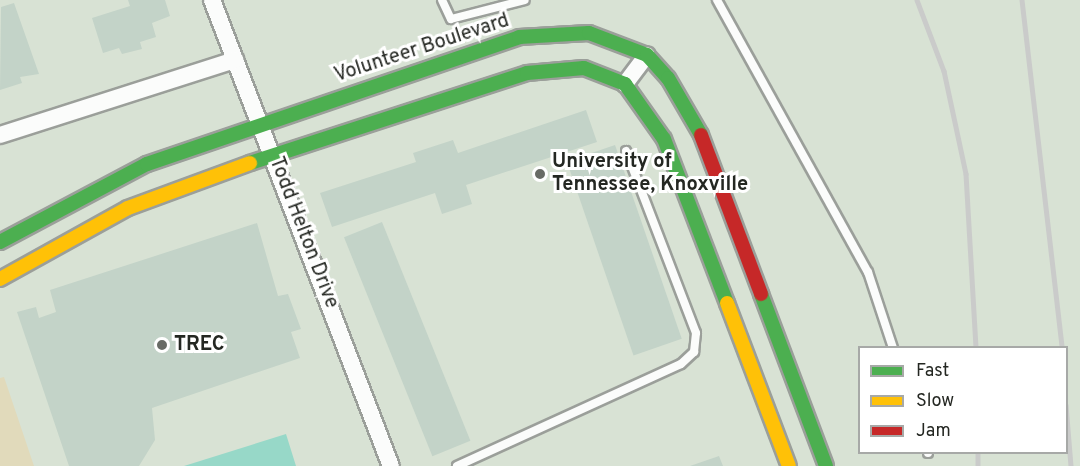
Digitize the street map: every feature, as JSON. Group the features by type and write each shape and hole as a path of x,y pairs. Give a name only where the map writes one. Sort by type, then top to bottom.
{"street":[{"name":"Todd Helton Drive","path":"212,0 261,122 391,466"},
{"name":"Volunteer Boulevard","path":"0,242 147,164 261,122 519,38 589,33 647,55 668,78 697,124 826,466"},
{"path":"625,84 647,55"},
{"path":"0,135 235,60"},
{"path":"0,279 128,208 273,155 527,73 584,68 625,84 664,139 789,466"}],"lane":[{"path":"442,0 452,19 525,0"},
{"path":"717,0 868,272 892,346"},
{"path":"457,466 681,364 694,352 696,333 626,151"}],"shaded area":[{"name":"University of Tennessee, Knoxville","path":"0,0 1080,0 1080,466 0,466"},
{"path":"4,377 34,466 0,466 0,378"},
{"path":"286,434 296,466 184,466"}],"building":[{"path":"128,0 165,0 170,16 152,23 156,37 140,42 142,49 122,54 119,48 103,53 92,18 130,6"},
{"path":"14,3 39,74 20,77 22,83 0,90 1,7"},
{"path":"586,110 597,142 466,185 472,204 442,214 435,193 332,227 320,193 416,162 413,153 453,140 458,153"},
{"path":"615,145 682,339 634,355 567,162"},
{"path":"382,222 470,441 432,456 344,237"},
{"name":"TREC","path":"257,223 278,296 288,294 301,329 291,332 300,358 152,408 155,440 139,466 69,466 17,312 36,307 39,318 56,312 50,290"},
{"path":"719,456 723,466 690,466"}],"railway":[{"path":"917,0 944,71 966,174 976,346"},
{"path":"1022,0 1062,346"},
{"path":"1068,429 1071,466"},
{"path":"978,454 978,466"}],"traffic: fast":[{"path":"0,242 147,164 519,37 589,33 647,55 668,78 701,135"},
{"path":"250,163 527,73 584,68 625,84 664,139 727,303"},
{"path":"761,294 826,466"}],"traffic: slow":[{"path":"0,279 128,208 250,163"},
{"path":"727,303 789,466"}],"traffic: jam":[{"path":"701,135 761,294"}],"place":[{"name":"University of Tennessee, Knoxville","path":"540,174"},
{"name":"TREC","path":"162,345"}]}
